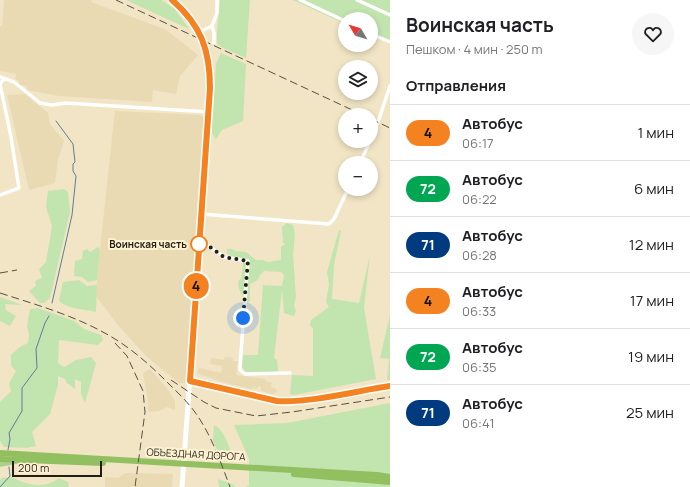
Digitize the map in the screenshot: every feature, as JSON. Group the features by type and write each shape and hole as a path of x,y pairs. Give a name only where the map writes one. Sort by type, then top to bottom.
{"highway":[{"name":"ОБЪЕЗДНАЯ ДОРОГА","path":"0,453 116,462 377,475 390,477"},
{"name":"ОБЪЕЗДНАЯ ДОРОГА","path":"0,458 116,462"},
{"name":"ОБЪЕЗДНАЯ ДОРОГА","path":"238,469 390,482"}],"main road":[{"path":"172,0 185,12 199,32 208,55 210,69 200,242 182,487"},
{"path":"0,464 27,460"}],"street":[{"path":"214,43 212,26 217,13 217,0"},
{"path":"300,0 338,18"},
{"path":"357,0 390,15"},
{"path":"199,32 212,26"},
{"path":"378,37 390,42"},
{"path":"0,77 14,82 40,103 66,103 208,112"},
{"path":"0,195 19,188 11,137 0,84 4,79"},
{"path":"378,122 390,86"},
{"path":"201,214 330,224 334,219 345,196"},
{"path":"200,242 224,257 248,261 240,370 245,374 290,373"},
{"path":"190,381 287,402 390,386"}],"shaded area":[{"path":"4,0 92,0 91,2 165,29 198,55 180,76 176,94 153,90 152,102 59,96 27,90 27,86 19,85 19,81 15,79 16,74 0,71 0,26 2,26"},
{"path":"25,94 48,113 50,124 64,141 58,159 55,183 29,190 7,95"},
{"path":"115,111 201,115 205,118 187,383 179,383 146,356 117,324 96,296"},
{"path":"225,357 233,358 233,361 238,361 236,375 266,379 265,381 272,383 271,387 277,390 277,392 273,394 261,391 261,387 258,386 258,388 251,389 222,382 197,373 199,368 221,373 222,366 210,364 211,358 224,360"},
{"path":"150,369 166,387 175,401 175,410 167,407 159,411 148,412 148,400 143,373"},
{"path":"125,473 173,474 172,487 105,487 105,477 118,478"}],"green space":[{"path":"126,0 161,0 175,9 189,29"},
{"path":"220,0 250,0 246,58 221,47 217,43"},
{"path":"293,0 390,0 390,44 378,38 378,12 338,12 338,21"},
{"path":"221,53 246,64 243,121 222,130 216,139 212,133 216,64"},
{"path":"64,189 68,192 70,212 50,298 44,303 40,303 29,291 36,286 35,281 42,278 39,269 46,262 52,226 46,207 48,191"},
{"path":"287,223 293,225 295,234 293,255 296,297 294,305 296,311 294,316 284,313 282,290 274,358 277,360 278,371 276,373 246,372 242,367 243,355 258,355 263,285 282,286 284,275 281,272 264,271 258,280 250,284 250,301 248,303 241,293 238,284 238,281 241,279 244,258 233,257 227,253 227,249 246,252 256,260 268,262 281,260 281,247 285,244 283,243 282,227"},
{"path":"339,230 341,231 334,265 332,299 359,303 370,255 364,308 376,379 294,395 290,394 292,375 313,376 313,328 310,326 311,320 329,307 326,302 329,284 327,272"},
{"path":"98,247 100,250 97,280 88,282 82,277 74,276 75,261 82,259 83,251 87,249 90,252"},
{"path":"79,280 87,286 97,285 96,312 67,306 59,301 63,282"},
{"path":"0,297 22,305 5,304 6,310 16,316 10,326 0,321"},
{"path":"38,308 74,321 84,329 101,335 103,340 98,345 59,340 58,363 64,367 76,360 91,357 96,363 85,403 81,394 81,382 75,379 75,389 67,383 65,379 58,376 58,385 50,414 32,432 36,446 27,448 4,447 0,441 0,402 11,391 9,383 16,371 11,366 11,355 20,347 28,343 29,335 27,326 30,309"},
{"path":"390,315 390,380 387,380 389,359 380,358"},
{"path":"390,403 390,487 245,487 249,485 249,459 234,425 287,423"},
{"path":"214,425 223,433 231,453 222,459 213,441"},
{"path":"12,477 34,485 49,484 59,478 68,482 69,487 0,487 0,480 2,478"},
{"path":"218,479 232,484 236,487 219,487"}],"waterway":[{"path":"52,303 72,215 76,176 73,171 73,164 75,162 73,144 56,121"},
{"path":"8,450 10,439 9,433 22,411 22,388 37,368 36,349 49,316"},
{"path":"0,487 10,476 9,467"}],"railway":[{"path":"116,0 348,108"},
{"path":"378,122 390,128"},
{"path":"0,273 17,270"},
{"path":"0,293 84,323 118,341 140,357 179,394 197,415 212,441 230,487"},
{"path":"115,343 127,356 143,391 145,412 135,487"},
{"path":"171,380 204,402 216,408 256,416 390,397"}],"bus line":[{"name":"4","path":"172,0 185,12 202,36 208,55 210,69 210,88 190,381 287,402 390,386"}],"place":[{"name":"Воинская часть","path":"199,244"}],"route":[{"path":"199,244 200,242 207,245 224,257 248,261 243,318"}]}
